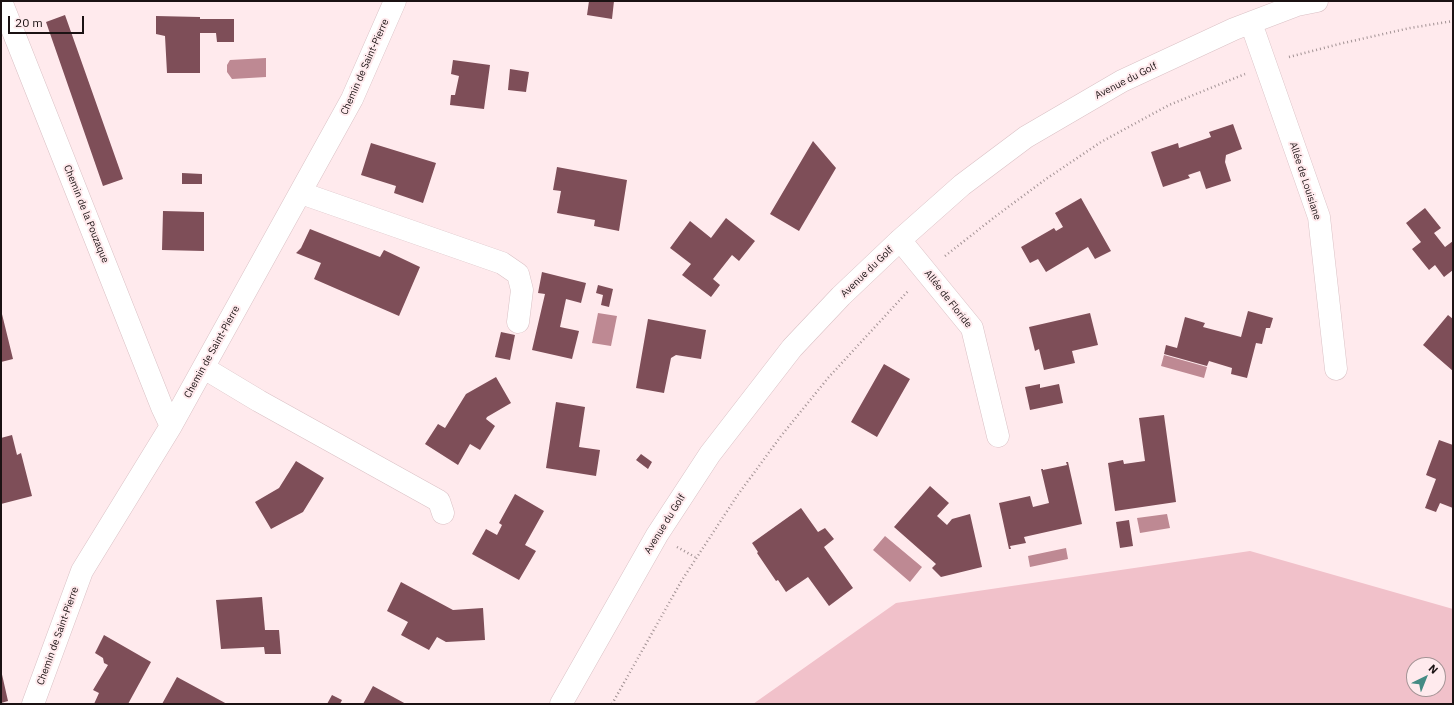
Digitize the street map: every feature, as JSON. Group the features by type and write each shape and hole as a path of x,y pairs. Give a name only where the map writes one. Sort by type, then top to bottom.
{"street":[{"name":"Chemin de la Pouzaque","path":"1,1 162,407 172,426"},
{"name":"Chemin de Saint-Pierre","path":"33,704 82,571 172,426 301,193 352,99 395,1"},
{"name":"Avenue du Golf","path":"561,704 657,535 710,454 792,348 840,296 900,240 962,185 1026,137 1122,81 1234,29 1296,5 1317,1"},
{"name":"Allée de Louisiane","path":"1251,23 1319,217 1336,369"},
{"path":"301,193 502,263 518,274 522,290 518,322"},
{"name":"Allée de Floride","path":"900,240 972,328 998,436"},
{"path":"204,368 259,401 439,501 443,513"}],"path":[{"path":"612,704 684,575 737,496 781,436 828,378 926,272 1002,211 1046,179 1101,142 1169,106 1285,59 1339,44 1410,28 1453,21"}],"shaded area":[{"path":"266,58 266,77 232,79 227,72 227,65 230,60"},
{"path":"598,313 617,316 611,346 592,343"},
{"path":"1164,355 1207,367 1204,378 1161,366"},
{"path":"1167,514 1170,528 1140,533 1137,518"},
{"path":"885,536 922,567 910,582 873,550"},
{"path":"1066,548 1068,559 1030,567 1028,556"},
{"path":"1250,551 1453,609 1453,704 753,704 896,603"}],"building":[{"path":"589,1 614,1 612,19 587,15"},
{"path":"65,15 123,179 103,186 46,22"},
{"path":"156,16 200,17 200,19 234,19 234,42 217,42 216,33 200,33 200,73 167,73 165,36 156,34"},
{"path":"453,60 490,65 484,109 450,105 451,95 455,95 459,76 451,74"},
{"path":"510,69 529,72 526,92 508,90"},
{"path":"1233,124 1242,149 1226,155 1225,162 1231,181 1206,189 1200,171 1188,175 1190,178 1163,187 1151,152 1178,143 1179,148 1211,137 1209,132"},
{"path":"813,141 836,168 799,231 770,214"},
{"path":"371,143 436,163 423,203 394,193 396,186 361,175"},
{"path":"557,167 627,180 619,231 594,226 595,220 557,213 561,191 553,190"},
{"path":"182,173 202,174 202,184 182,184"},
{"path":"1081,198 1111,251 1095,259 1088,247 1046,272 1038,259 1030,263 1021,247 1054,228 1056,231 1063,227 1055,213"},
{"path":"1425,208 1441,228 1434,233 1445,247 1453,241 1453,270 1444,277 1435,265 1429,270 1412,249 1421,242 1406,223"},
{"path":"163,211 204,212 204,251 162,250"},
{"path":"726,218 755,241 739,261 732,255 713,279 720,285 711,297 682,275 691,264 670,248 690,221 711,238"},
{"path":"310,229 380,257 384,250 420,267 399,316 314,279 321,263 296,253 301,248"},
{"path":"542,272 586,283 581,303 566,299 560,327 579,331 572,359 532,350 545,294 538,293"},
{"path":"598,285 613,289 609,307 601,305 603,295 596,293"},
{"path":"1,310 13,359 1,362"},
{"path":"1248,311 1273,318 1270,328 1266,328 1262,344 1256,343 1247,378 1231,374 1232,368 1209,361 1207,366 1164,354 1166,345 1177,348 1185,317 1205,323 1203,327 1241,337"},
{"path":"1090,313 1098,345 1072,351 1075,363 1044,370 1039,349 1035,351 1029,327"},
{"path":"1448,315 1453,319 1453,371 1423,345"},
{"path":"648,319 706,330 701,359 676,355 671,358 664,393 636,388"},
{"path":"501,332 515,335 510,360 495,357"},
{"path":"884,364 910,379 877,437 851,422"},
{"path":"496,377 511,403 487,417 486,419 495,426 480,450 470,444 458,465 425,444 438,424 445,428 466,394"},
{"path":"1040,384 1040,388 1059,384 1063,403 1030,410 1025,387"},
{"path":"556,402 585,407 579,447 600,450 596,476 546,468"},
{"path":"1164,415 1176,502 1115,511 1108,463 1123,460 1124,464 1145,461 1139,418"},
{"path":"12,435 17,455 21,453 32,496 1,504 1,438"},
{"path":"1439,440 1453,445 1453,508 1440,503 1436,512 1425,508 1436,479 1426,475"},
{"path":"641,454 652,462 648,469 636,460"},
{"path":"296,461 324,478 303,512 271,529 255,502 279,488"},
{"path":"1066,462 1068,462 1082,524 1024,537 1026,543 1010,546 1011,549 1009,549 999,503 1030,496 1033,507 1049,503 1041,469 1043,470 1067,465"},
{"path":"930,486 949,503 937,516 947,525 952,519 970,514 982,567 941,577 932,568 936,564 894,527"},
{"path":"515,494 544,511 525,545 536,551 519,580 472,554 486,529 497,535 502,525 499,523"},
{"path":"801,508 818,532 825,528 834,539 824,547 853,588 829,606 808,577 786,592 778,580 776,581 752,543"},
{"path":"1129,520 1133,546 1120,548 1116,522"},
{"path":"401,582 453,610 483,608 485,640 446,642 437,637 429,650 401,635 408,622 387,611"},
{"path":"262,597 265,630 279,630 281,654 265,654 264,647 221,649 216,600"},
{"path":"104,635 151,662 128,704 94,704 99,693 93,690 108,665 104,663 103,658 95,653"},
{"path":"1,670 8,701 1,703"},
{"path":"177,677 227,704 162,704"},
{"path":"373,686 406,704 363,704"},
{"path":"332,695 342,700 340,704 327,704"}]}
